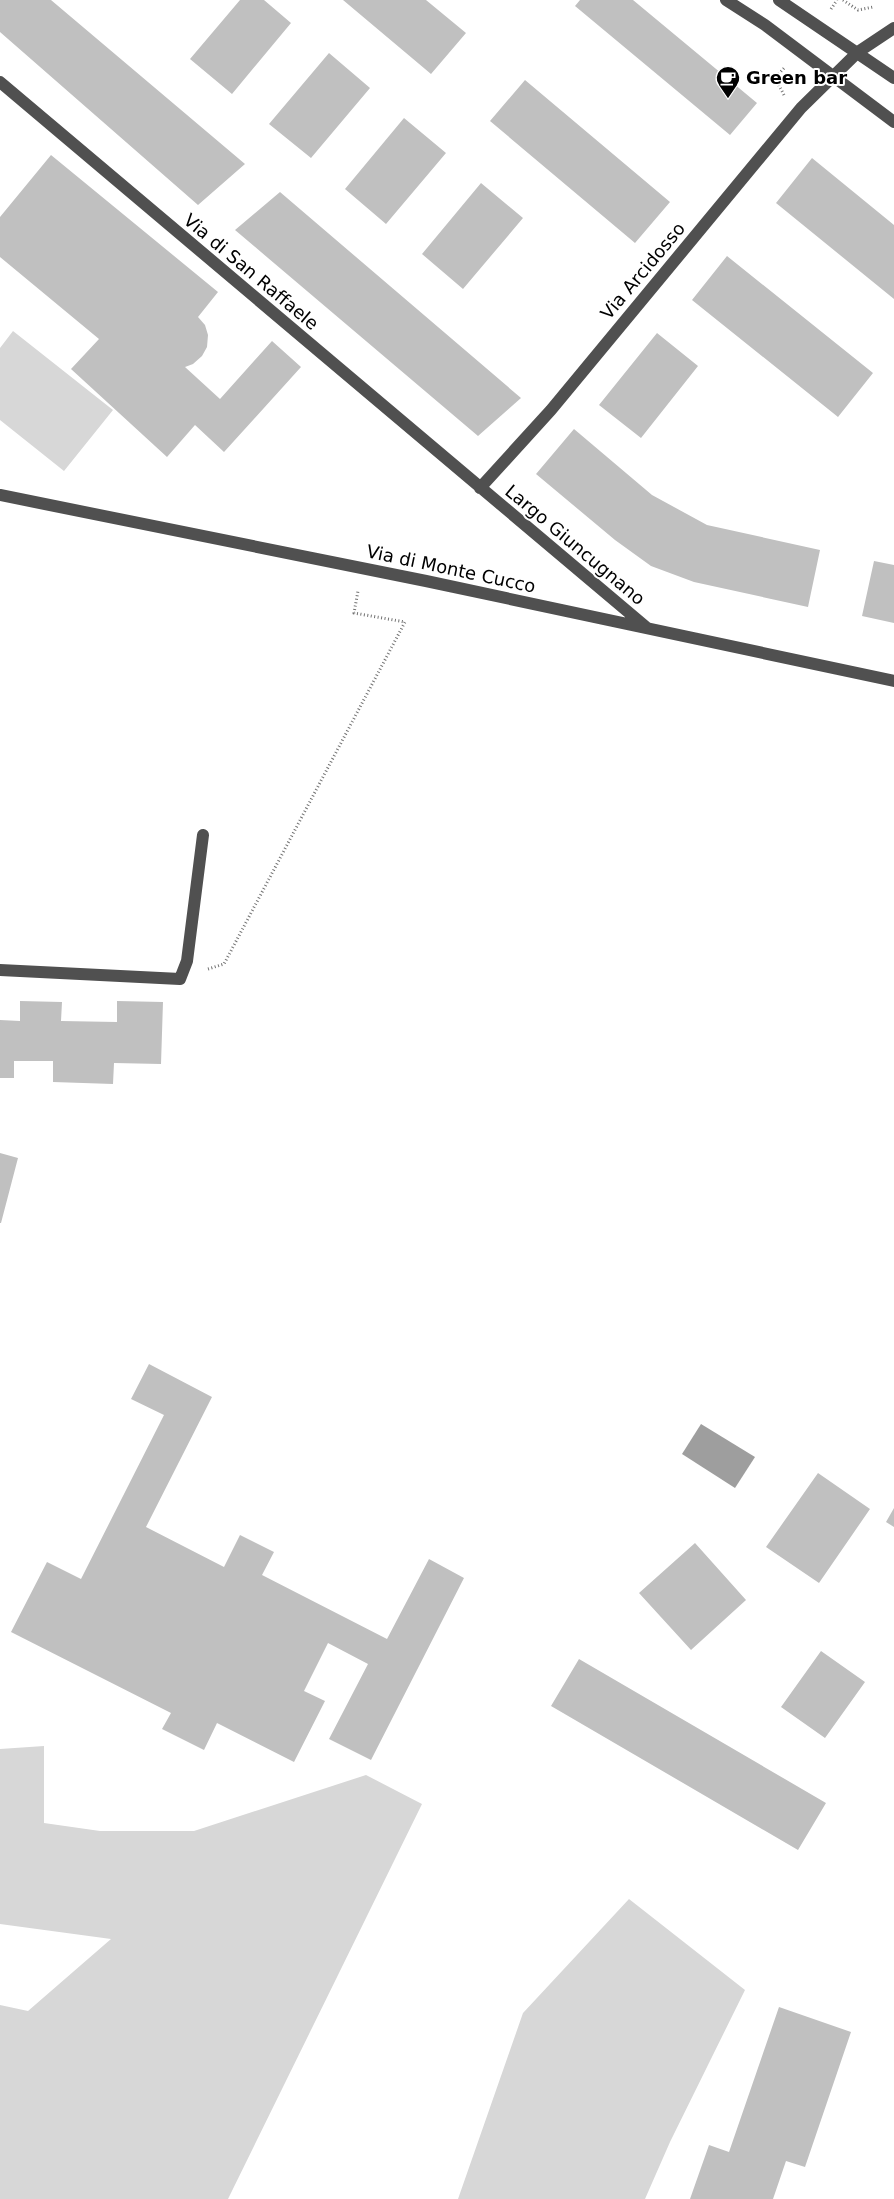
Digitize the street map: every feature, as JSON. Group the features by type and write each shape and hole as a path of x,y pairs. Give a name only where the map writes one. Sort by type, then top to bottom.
{"street":[{"path":"726,0 765,25 894,122"},
{"path":"779,0 894,78"},
{"name":"Via Arcidosso","path":"480,488 551,410 801,108 858,52 894,28"},
{"name":"Via di San Raffaele","path":"0,82 480,488"},
{"name":"Largo Giuncugnano","path":"480,488 648,629"},
{"name":"Via di Monte Cucco","path":"0,495 363,568 894,681"},
{"path":"0,970 180,979 187,961 204,836"}],"path":[{"path":"843,0 858,10 873,6"},
{"path":"784,95 775,78 790,61"},
{"path":"180,979 224,964 405,622 354,614 363,568"}],"shaded area":[{"path":"13,331 113,410 64,471 0,420 0,348"},
{"path":"701,1424 755,1457 735,1488 682,1454"},
{"path":"44,1746 44,1823 100,1831 194,1831 366,1775 422,1804 228,2199 0,2199 0,2005 28,2011 111,1939 0,1924 0,1749"},
{"path":"629,1899 745,1990 670,2142 645,2199 458,2199 523,2013"}],"building":[{"path":"0,0 51,0 245,164 198,205 0,32"},
{"path":"240,0 264,0 291,23 232,94 190,59"},
{"path":"343,0 426,0 466,33 431,74"},
{"path":"580,0 633,0 757,103 730,135 575,6"},
{"path":"329,53 370,88 311,158 269,124"},
{"path":"525,80 670,202 635,243 490,121"},
{"path":"404,118 446,153 386,224 345,189"},
{"path":"51,155 218,292 198,317 205,325 208,335 207,347 202,356 193,364 185,367 220,399 272,341 301,367 224,452 195,425 167,457 71,369 99,339 0,257 0,217"},
{"path":"812,158 894,225 894,299 776,203"},
{"path":"481,183 523,218 463,289 422,254"},
{"path":"280,192 521,398 478,436 235,230"},
{"path":"727,256 873,373 838,417 692,300"},
{"path":"657,333 698,366 641,438 599,405"},
{"path":"574,429 652,495 707,525 820,550 808,607 694,582 651,566 615,540 536,474"},
{"path":"874,561 894,565 894,623 862,616"},
{"path":"20,1001 62,1002 61,1021 117,1022 117,1001 163,1002 161,1064 114,1063 113,1084 53,1082 53,1061 14,1061 14,1078 0,1078 0,1020 20,1021"},
{"path":"0,1153 18,1158 1,1223 0,1223"},
{"path":"149,1364 212,1397 146,1527 224,1567 240,1535 274,1552 262,1575 387,1639 429,1559 464,1578 371,1760 329,1739 368,1664 328,1643 304,1691 325,1701 294,1762 217,1723 204,1750 162,1729 171,1713 11,1632 47,1562 81,1579 164,1415 131,1399"},
{"path":"818,1473 870,1509 819,1583 766,1547"},
{"path":"894,1508 894,1527 886,1522"},
{"path":"695,1543 746,1600 691,1650 639,1593"},
{"path":"821,1651 865,1682 825,1738 781,1707"},
{"path":"579,1659 826,1803 798,1850 551,1706"},
{"path":"779,2007 851,2032 805,2167 786,2161 773,2199 690,2199 709,2145 729,2152"}],"place":[{"name":"Green bar","path":"728,99"}]}
